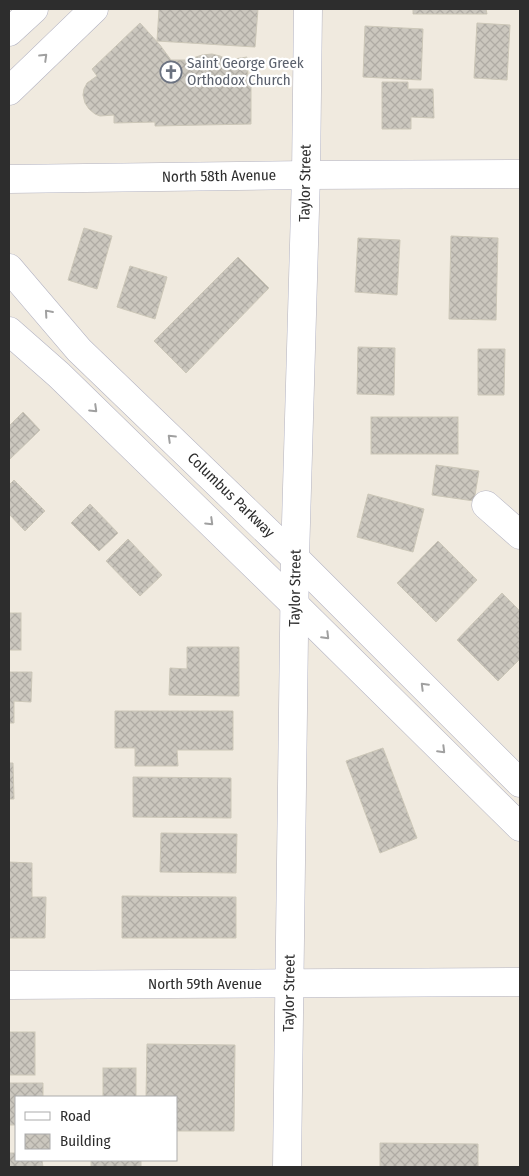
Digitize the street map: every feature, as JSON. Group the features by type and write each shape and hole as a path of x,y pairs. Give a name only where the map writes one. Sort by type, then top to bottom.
{"street":[{"path":"9,32 34,9"},
{"path":"9,91 94,9"},
{"name":"Taylor Street","path":"286,1167 295,604 306,175 308,9"},
{"name":"North 58th Avenue","path":"9,179 520,174"},
{"name":"Columbus Parkway","path":"9,268 79,350 296,558 520,783"},
{"path":"9,331 59,375 295,604 520,827"},
{"path":"486,505 520,535"},
{"name":"North 59th Avenue","path":"9,985 520,982"}],"building":[{"path":"159,9 258,9 255,47 157,41"},
{"path":"413,9 486,9 487,14 413,14"},
{"name":"Saint George Greek Orthodox Church","path":"140,23 171,60 187,60 212,54 228,60 247,57 248,76 251,75 251,124 155,126 155,122 114,123 114,115 100,116 89,109 83,95 87,83 97,76 92,69"},
{"path":"477,23 510,25 507,80 474,78"},
{"path":"365,26 423,29 421,80 363,77"},
{"path":"382,82 408,82 408,89 433,89 434,118 411,117 411,129 382,129"},
{"path":"84,228 112,236 97,289 68,280"},
{"path":"451,236 498,238 496,320 449,319"},
{"path":"358,238 400,240 397,295 355,292"},
{"path":"238,257 269,288 186,373 154,341"},
{"path":"130,266 167,277 155,319 117,307"},
{"path":"358,347 395,348 394,395 357,394"},
{"path":"478,349 505,349 504,395 478,395"},
{"path":"23,412 40,430 9,460 9,426"},
{"path":"371,417 458,417 458,454 371,454"},
{"path":"436,465 479,471 474,501 432,495"},
{"path":"14,480 45,511 25,531 9,514 9,485"},
{"path":"368,494 424,509 413,552 357,537"},
{"path":"90,504 118,533 99,551 71,523"},
{"path":"128,539 162,575 140,596 106,561"},
{"path":"438,541 477,580 436,622 397,583"},
{"path":"502,593 520,611 520,659 498,681 457,640"},
{"path":"9,613 21,613 21,650 9,650"},
{"path":"187,647 239,647 239,696 169,695 170,668 187,669"},
{"path":"9,672 32,672 31,702 14,701 14,723 9,723"},
{"path":"115,711 233,711 233,750 177,750 178,766 135,766 135,748 115,748"},
{"path":"383,748 417,838 380,853 346,761"},
{"path":"9,763 13,763 14,799 9,799"},
{"path":"133,777 231,778 231,818 133,817"},
{"path":"161,833 237,834 236,873 160,872"},
{"path":"9,862 32,863 32,897 46,897 45,938 9,938"},
{"path":"122,896 236,897 236,938 122,938"},
{"path":"9,1032 35,1032 35,1075 9,1075"},
{"path":"147,1044 235,1045 234,1131 178,1131 178,1096 146,1096"},
{"path":"103,1068 136,1068 136,1096 103,1096"},
{"path":"9,1083 43,1083 43,1096 15,1096 15,1125 9,1125"},
{"path":"380,1143 478,1144 478,1167 380,1167"},
{"path":"9,1153 15,1153 15,1161 42,1161 43,1167 9,1167"},
{"path":"91,1161 141,1161 141,1167 91,1167"}],"place":[{"name":"Saint George Greek Orthodox Church","path":"171,72"}]}
